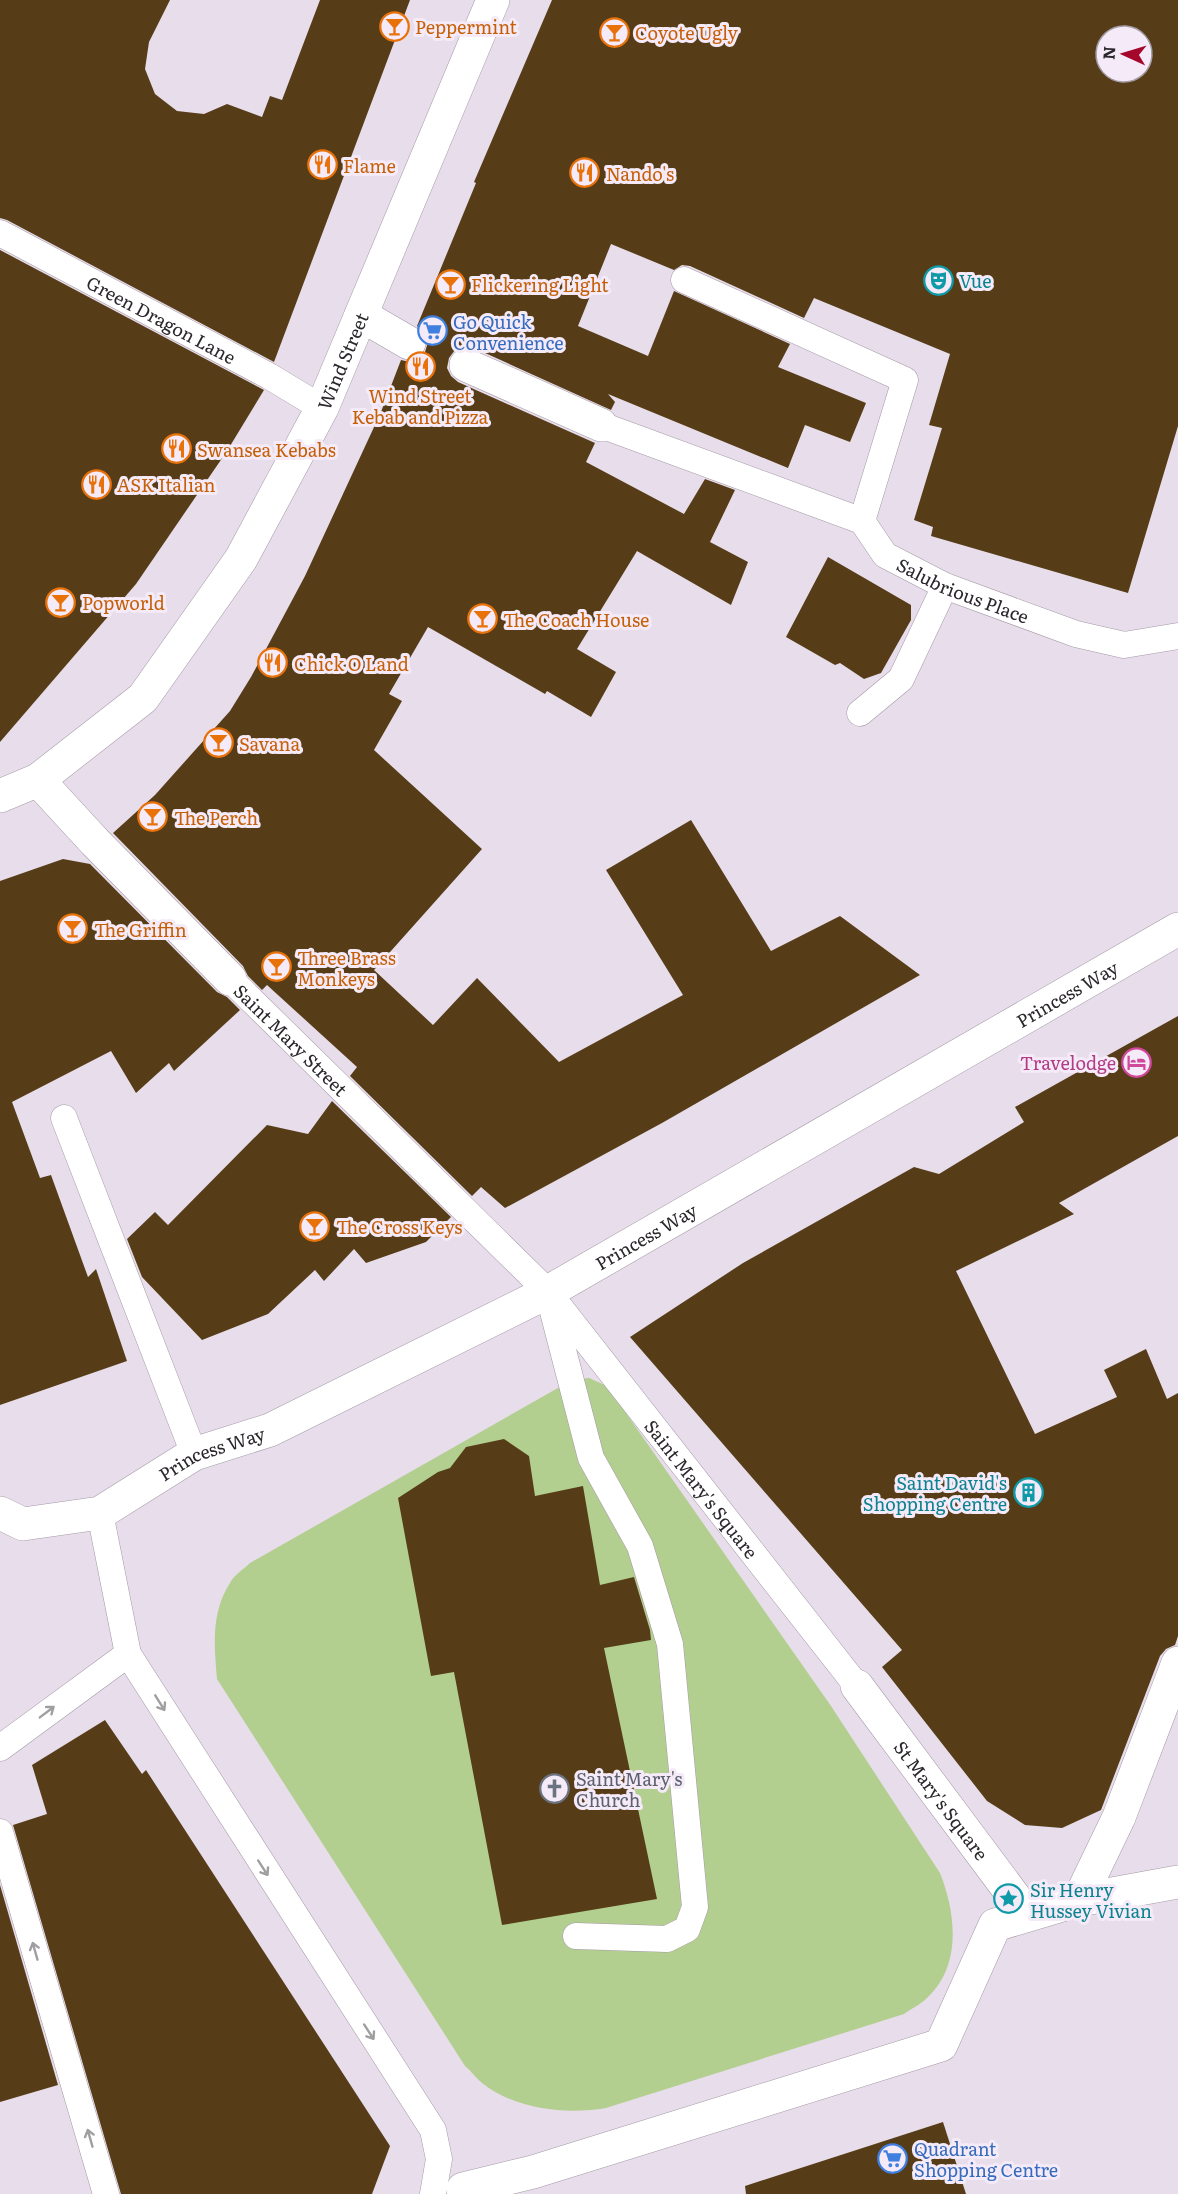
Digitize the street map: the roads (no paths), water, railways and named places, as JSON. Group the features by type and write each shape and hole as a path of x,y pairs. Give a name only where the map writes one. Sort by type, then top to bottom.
{"street":[{"name":"Wind Street","path":"0,796 38,780 143,698 241,559 322,408 493,0"},
{"path":"361,315 409,343"},
{"path":"466,365 601,425"},
{"name":"Saint Mary Street","path":"38,780 95,842 230,979"},
{"name":"Princess Way","path":"100,1513 194,1454 270,1430 548,1292 1178,929"},
{"path":"0,1513 23,1524 100,1513"},
{"path":"1079,1900 1119,1817 1178,1663"},
{"name":"St Mary's Square","path":"857,1686 1026,1914"},
{"path":"448,2192 533,2172 941,2045 995,1925 1079,1900 1178,1882"}],"lane":[{"name":"Green Dragon Lane","path":"0,233 269,376 322,408"},
{"path":"601,425 862,521 905,380 684,280"},
{"name":"Salubrious Place","path":"862,521 885,555 945,586 1076,634 1124,645 1178,636"},
{"path":"860,713 901,679 945,586"},
{"name":"Saint Mary Street","path":"230,979 548,1292"},
{"path":"64,1118 194,1454"},
{"path":"548,1292 591,1458 639,1546 670,1644 695,1907 687,1929 666,1939 576,1936"},
{"name":"Saint Mary's Square","path":"548,1292 857,1686"},
{"path":"100,1513 128,1654 433,2130 448,2192"},
{"path":"0,1748 128,1654"},
{"path":"0,1832 106,2194"}],"place":[{"name":"Peppermint","path":"394,26"},
{"name":"Coyote Ugly","path":"614,32"},
{"name":"Flame","path":"322,165"},
{"name":"Nando's","path":"585,173"},
{"name":"Vue","path":"938,280"},
{"name":"Flickering Light","path":"450,284"},
{"name":"Go Quick Convenience","path":"432,331"},
{"name":"Wind Street Kebab and Pizza","path":"420,366"},
{"name":"Swansea Kebabs","path":"176,449"},
{"name":"ASK Italian","path":"96,484"},
{"name":"Popworld","path":"61,602"},
{"name":"The Coach House","path":"482,619"},
{"name":"Chick O Land","path":"273,663"},
{"name":"Savana","path":"218,743"},
{"name":"The Perch","path":"153,817"},
{"name":"The Griffin","path":"73,929"},
{"name":"Three Brass Monkeys","path":"276,967"},
{"name":"Travelodge","path":"1137,1062"},
{"name":"The Cross Keys","path":"315,1226"},
{"name":"Saint David's Shopping Centre","path":"1028,1492"},
{"name":"Saint Mary's Church","path":"555,1788"},
{"name":"Sir Henry Hussey Vivian","path":"1009,1899"},
{"name":"Quadrant Shopping Centre","path":"893,2158"}]}
